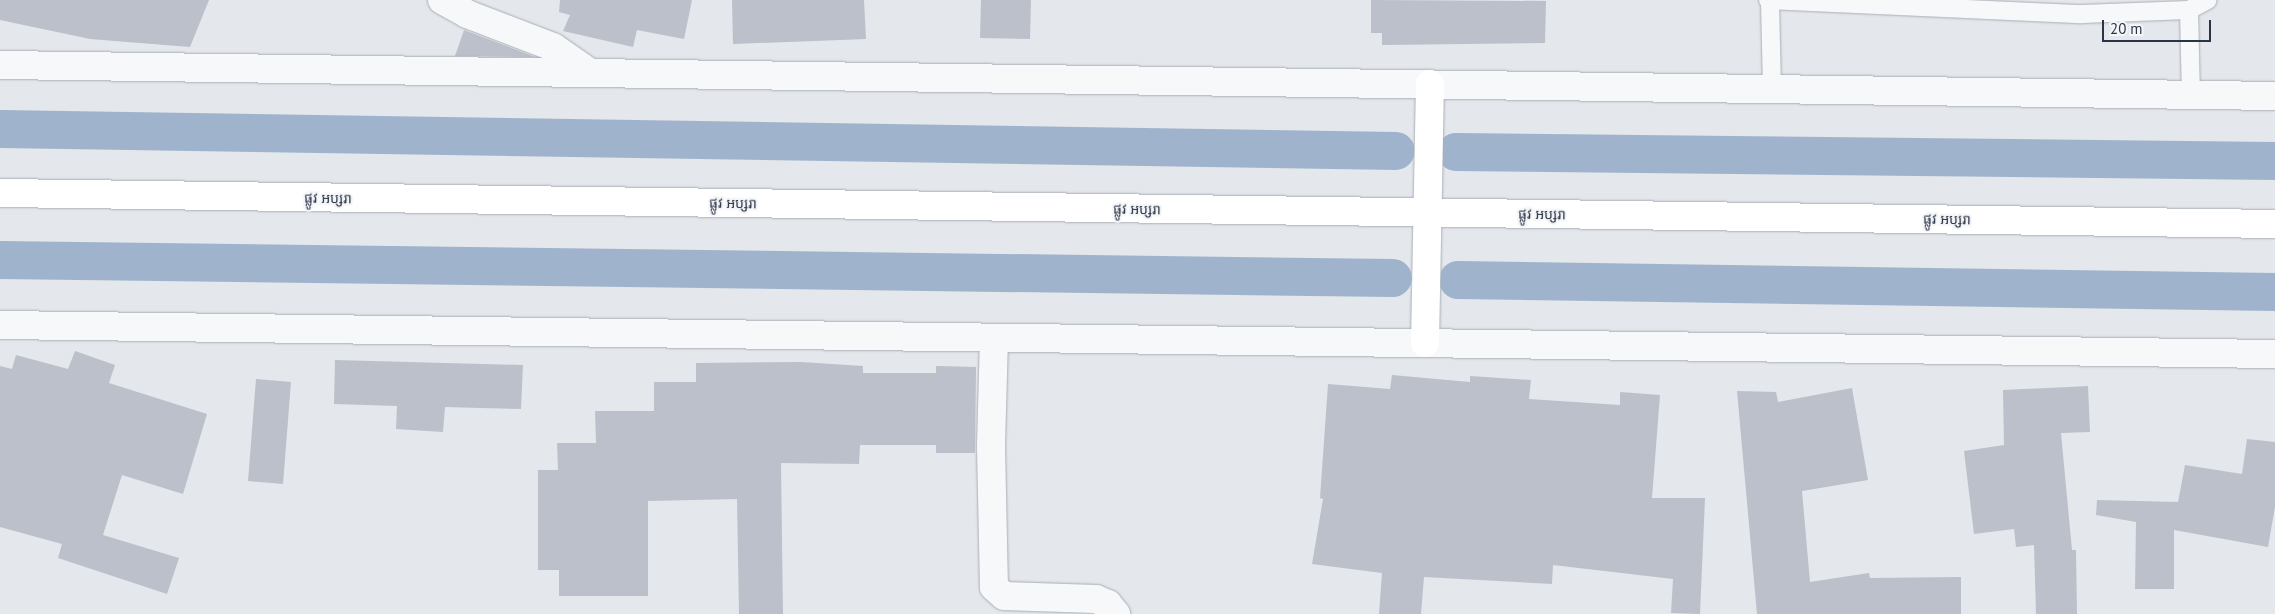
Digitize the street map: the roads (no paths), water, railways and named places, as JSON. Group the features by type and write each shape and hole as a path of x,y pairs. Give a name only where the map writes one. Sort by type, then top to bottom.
{"main road":[{"path":"1425,343 1430,84"},
{"name":"ផ្លូវ អប្សរា","path":"0,193 2275,224"}],"street":[{"path":"442,0 467,14 553,46 589,72"},
{"path":"0,65 2275,96"},
{"path":"0,325 2275,354"},
{"path":"994,338 991,446 994,588 1004,596 1096,599 1108,604 1116,614"}],"lane":[{"path":"1772,89 1769,1 2082,14 2189,10 2208,0"},
{"path":"2189,10 2191,95"}],"waterway":[{"path":"0,129 1396,151"},
{"path":"1456,152 2275,161"},
{"path":"0,260 1393,278"},
{"path":"1458,280 2275,292"}]}
